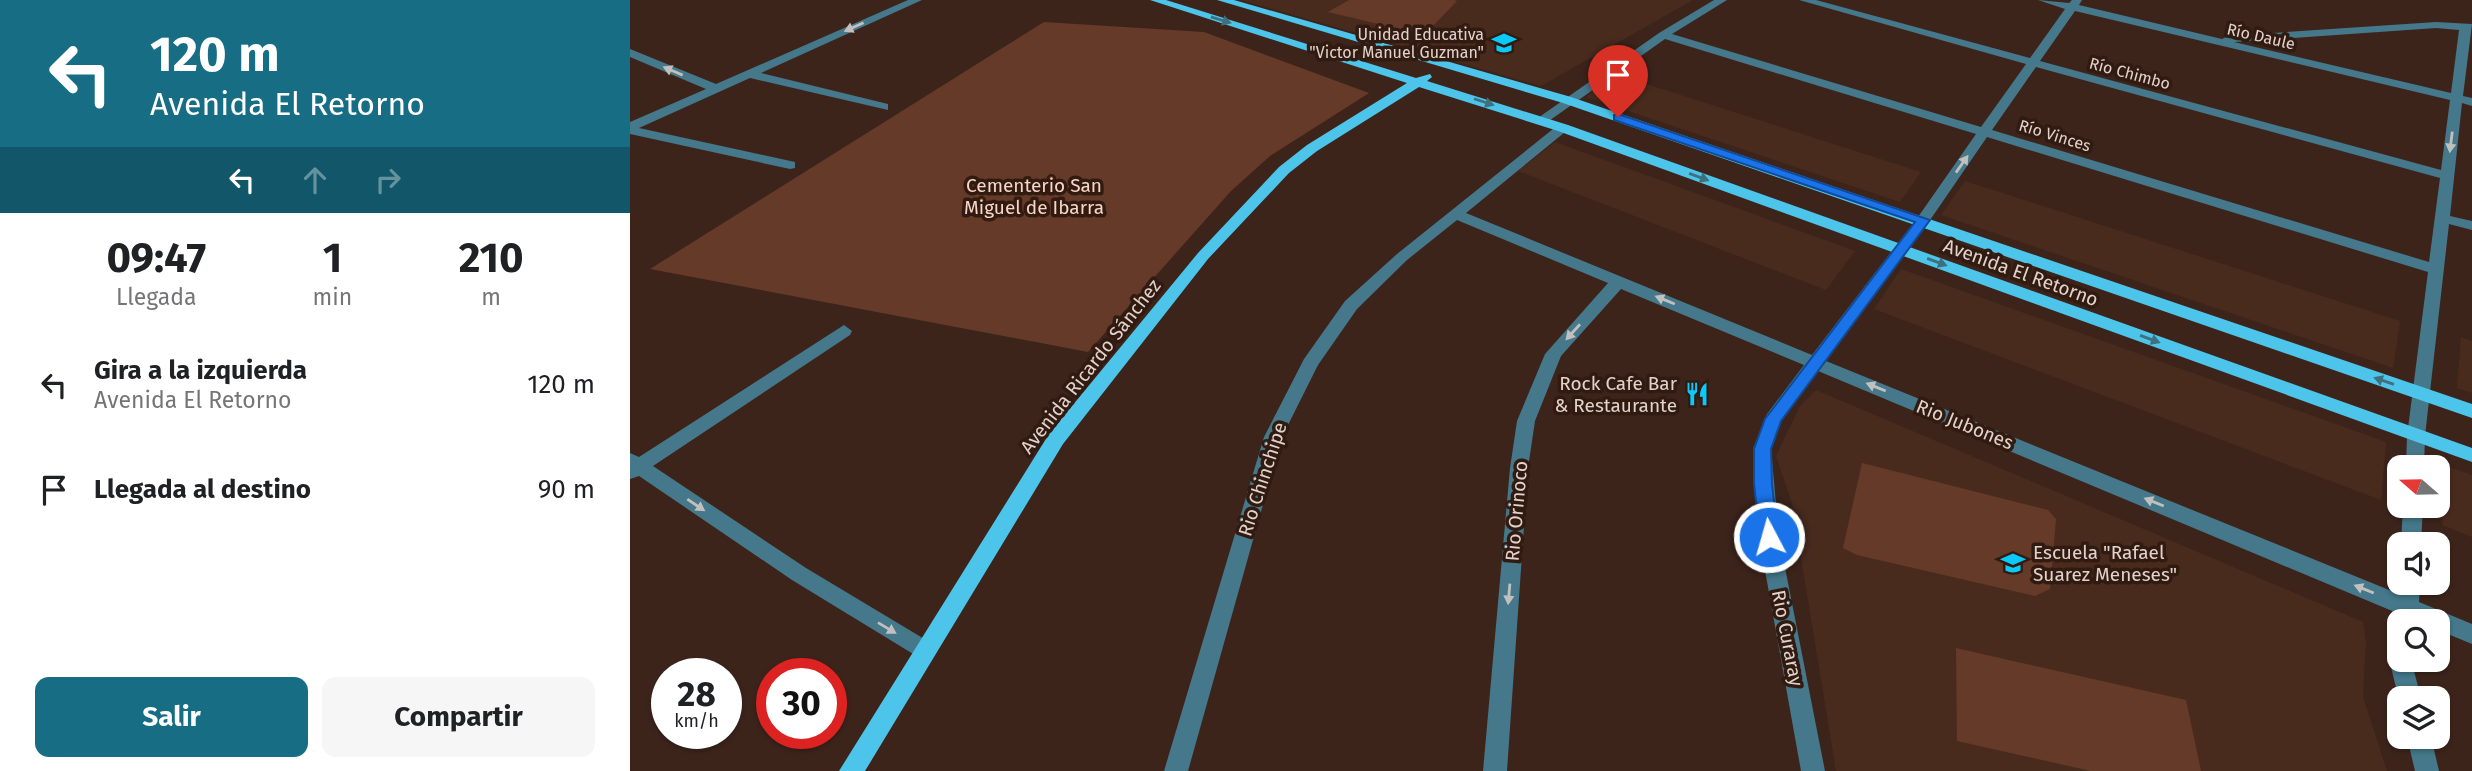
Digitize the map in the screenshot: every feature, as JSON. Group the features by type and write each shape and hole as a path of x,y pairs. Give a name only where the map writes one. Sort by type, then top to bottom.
{"main road":[{"name":"Avenida El Retorno","path":"1155,0 1541,120 2472,455"},
{"name":"Avenida El Retorno","path":"1222,0 1567,100 1923,220 2472,411"},
{"name":"Avenida Ricardo Sánchez","path":"851,771 923,650 1056,439 1203,256 1284,170 1312,148 1446,63"}],"street":[{"path":"630,128 917,0"},
{"path":"1541,120 1663,35 1721,0"},
{"name":"Río Chimbo","path":"1804,0 2447,176"},
{"name":"Río Daule","path":"2043,0 2075,4 2211,40 2472,102"},
{"name":"Rio Curaray","path":"1813,771 1769,537 1762,449 1773,419 1902,249 2075,4"},
{"path":"2211,40 2436,24 2468,27 2456,98 2415,455"},
{"name":"Río Vinces","path":"1663,35 2436,269"},
{"path":"630,53 715,88"},
{"path":"748,74 884,107"},
{"path":"630,128 790,164"},
{"name":"Rio Chinchipe","path":"1176,771 1273,437 1310,363 1351,305 1402,257 1563,128"},
{"name":"Rio Jubones","path":"1457,215 1814,362 2394,609"},
{"path":"2442,218 2472,226"},
{"name":"Rio Orinoco","path":"1495,771 1519,468 1526,421 1553,354 1619,281"},
{"path":"845,331 633,466 799,574 923,650"},
{"name":"Rio Jubones","path":"2450,627 2472,634"},
{"path":"2422,749 2427,771"}],"shaded area":[{"name":"Unidad Educativa \"Victor Manuel Guzman\"","path":"1241,0 1693,0 1541,86"},
{"path":"1615,74 1921,172 1900,202 1586,97"},
{"path":"1555,142 1855,251 1826,290 1518,171"},
{"path":"1965,181 2400,321 2393,368 1941,215"},
{"path":"1901,269 2386,442 2381,500 1874,309"},
{"path":"2461,337 2472,341 2472,393 2457,388"},
{"name":"Escuela \"Rafael Suarez Meneses\"","path":"1816,390 2363,622 2366,642 2363,697 2387,771 1836,771 1792,503 1776,456 1800,406"},
{"path":"2450,467 2472,475 2472,537 2442,525 2442,518 2450,518"}],"green space":[{"path":"1349,0 1457,1 1424,35 1328,12"},
{"name":"Cementerio San Miguel de Ibarra","path":"1044,22 1204,32 1369,93 1270,156 1231,191 1088,352 650,269"},
{"path":"1862,463 2048,510 2056,519 2050,589 2035,596 1857,555 1843,548"},
{"path":"1956,648 2186,700 2201,771 2091,771 1957,741"}],"place":[{"name":"Unidad Educativa \"Victor Manuel Guzman\"","path":"1504,43"},
{"name":"Rock Cafe Bar & Restaurante","path":"1697,394"},
{"name":"Escuela \"Rafael Suarez Meneses\"","path":"2013,563"}],"route":[{"path":"1618,117 1923,220 1773,419 1762,449 1769,537"}]}
